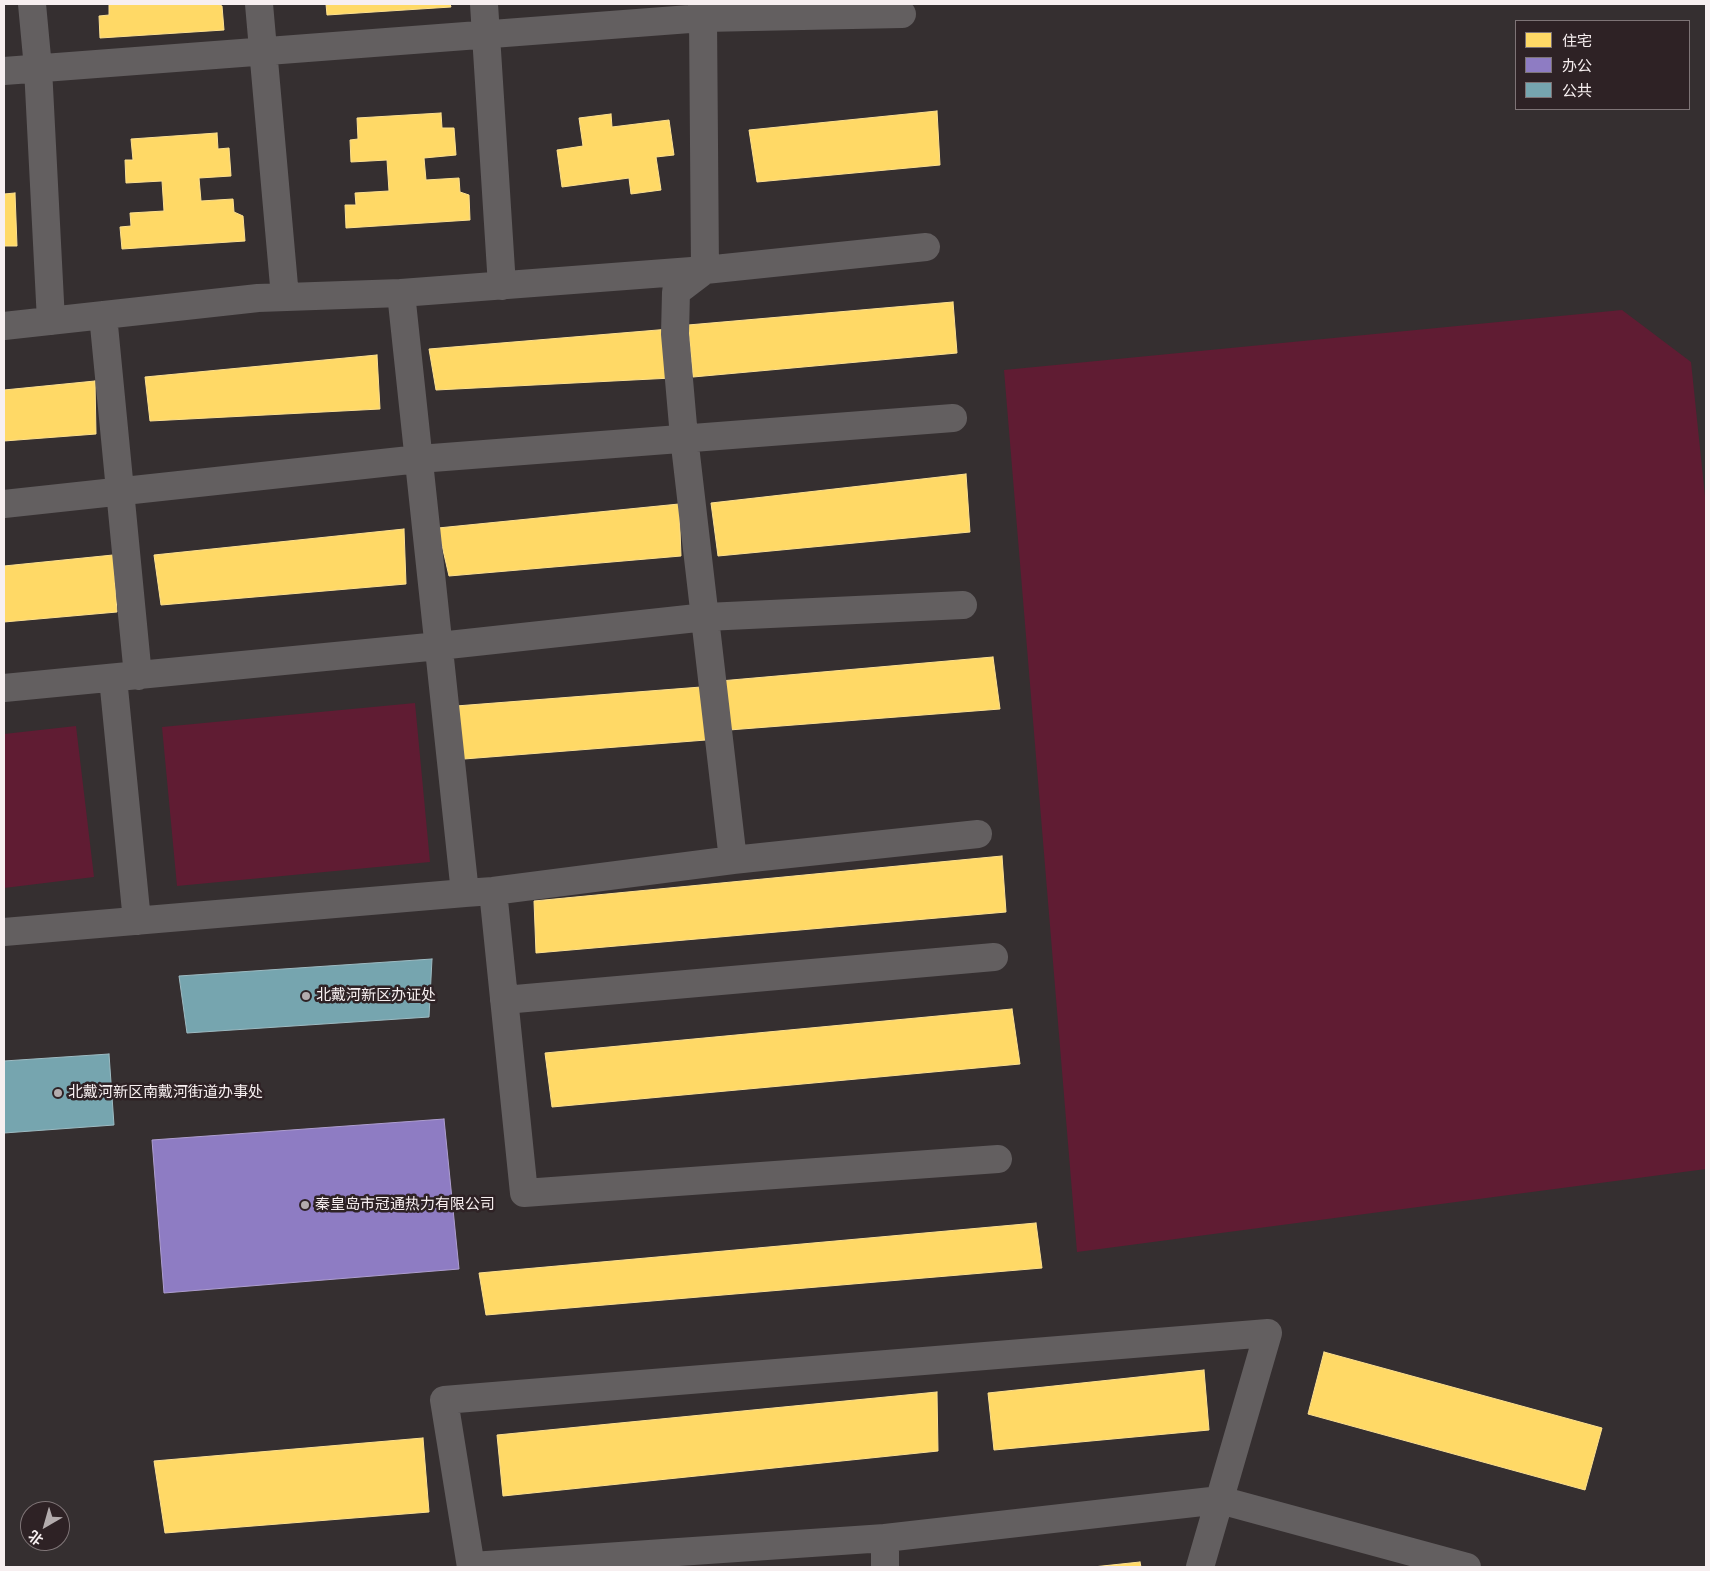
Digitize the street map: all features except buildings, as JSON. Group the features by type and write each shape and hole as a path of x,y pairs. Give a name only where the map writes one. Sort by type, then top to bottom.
{"street":[{"path":"32,4 38,68 51,321"},
{"path":"259,4 285,297"},
{"path":"484,4 502,286"},
{"path":"4,71 487,34 702,11 902,14"},
{"path":"702,11 705,270"},
{"path":"4,326 258,298 401,293 502,286 705,270 926,247"},
{"path":"705,270 676,292 675,334 684,438 733,860"},
{"path":"401,293 466,893"},
{"path":"103,315 121,491 126,677 137,921"},
{"path":"4,504 419,459 953,418"},
{"path":"4,688 439,646 706,617 964,604"},
{"path":"4,932 493,891 733,860 978,834"},
{"path":"493,891 524,1193 998,1159"},
{"path":"504,1000 994,957"},
{"path":"1200,1567 1220,1500 1268,1333 444,1400 472,1567 885,1538 1220,1500 1467,1567"},
{"path":"885,1538 885,1567"}],"shaded area":[{"path":"1622,310 1691,362 1706,506 1706,1169 1077,1252 1004,370"},
{"path":"415,703 430,862 177,886 162,727"},
{"path":"76,726 94,877 4,888 4,734"}],"place":[{"name":"北戴河新区办证处","path":"306,996"},
{"name":"北戴河新区南戴河街道办事处","path":"58,1093"},
{"name":"秦皇岛市冠通热力有限公司","path":"305,1205"}]}
